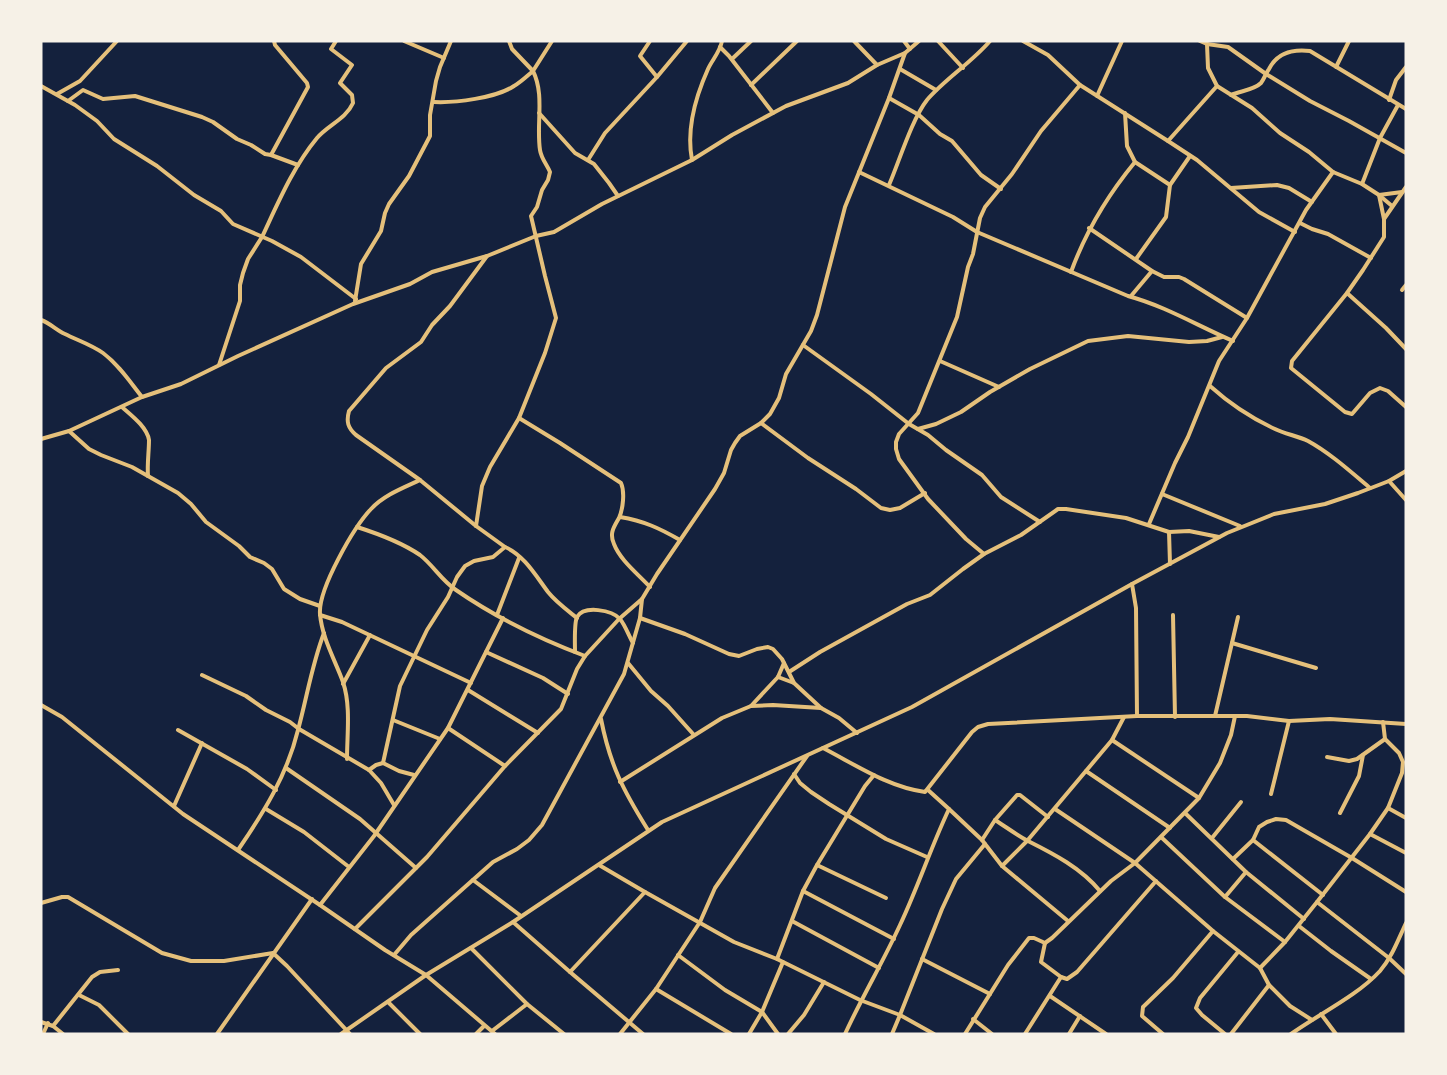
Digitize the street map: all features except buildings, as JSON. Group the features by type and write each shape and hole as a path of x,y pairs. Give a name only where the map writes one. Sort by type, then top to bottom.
{"street":[{"path":"57,94 80,81 117,41"},
{"path":"271,155 308,87 307,83 275,45 274,41"},
{"path":"220,364 240,301 240,285 248,259 262,236 298,165 318,137 346,113 353,103 352,95 340,83 352,65 331,49 336,41"},
{"path":"404,41 444,58"},
{"path":"352,304 356,299 358,273 361,264 382,231 385,213 409,176 430,136 430,115 434,102 436,82 452,41"},
{"path":"476,526 482,486 490,467 519,418 545,353 556,318 531,216 537,207 542,190 550,176 550,172 540,153 538,134 539,92 533,71 512,49 509,41"},
{"path":"434,102 452,103 469,99 481,99 514,86 533,71 552,41"},
{"path":"650,41 640,56 658,77"},
{"path":"588,160 605,133 658,77 688,41"},
{"path":"692,160 689,127 708,69 722,41"},
{"path":"732,59 751,41"},
{"path":"751,84 797,41"},
{"path":"854,41 877,65"},
{"path":"904,41 910,49"},
{"path":"41,439 69,431 142,397 181,384 220,364 352,304 410,284 432,272 487,256 536,236 554,232 618,196 692,160 732,135 773,113 848,83 877,65 905,53 919,41"},
{"path":"938,41 963,68"},
{"path":"889,185 922,107 936,90 963,68 990,41"},
{"path":"1023,41 1048,55 1080,85 1168,140 1259,212 1280,226 1295,232"},
{"path":"1098,96 1122,41"},
{"path":"1200,41 1228,47 1266,74 1310,101 1406,153"},
{"path":"1336,67 1349,41"},
{"path":"1207,44 1208,68 1217,86 1252,108 1280,133 1309,152 1333,172 1362,184 1392,206"},
{"path":"720,47 732,59 773,113"},
{"path":"1231,95 1261,83 1275,60 1286,52 1300,50 1310,51 1406,109"},
{"path":"355,929 416,868 505,766 561,709 577,669 585,656 619,619 642,599 724,473 735,443 740,436 761,423 770,414 775,406 786,374 803,345 817,315 840,225 905,53"},
{"path":"1389,100 1396,80 1406,66"},
{"path":"900,69 936,90"},
{"path":"80,81 83,90 103,99 135,96 202,117 265,154 298,165"},
{"path":"984,554 966,539 925,494 899,459 896,442 899,434 918,413 957,317 980,218 985,207 1001,189 1041,131 1080,85"},
{"path":"41,86 68,101 97,122 114,139 157,166 194,194 221,211 233,224 262,236 301,257 356,299"},
{"path":"1168,140 1217,86"},
{"path":"68,101 83,90"},
{"path":"889,98 919,115 940,134 952,140 981,175 1001,189"},
{"path":"1362,184 1380,138 1398,105"},
{"path":"539,113 568,146 581,157 588,160 618,196"},
{"path":"1125,113 1127,146 1134,162 1170,185"},
{"path":"1136,259 1166,217 1170,185 1190,156"},
{"path":"1071,272 1090,228 1118,182 1134,162"},
{"path":"859,172 953,216 977,232 1071,272 1149,302 1233,341"},
{"path":"1149,524 1219,362 1247,318 1312,202 1333,172"},
{"path":"1231,188 1277,184 1289,188 1312,202"},
{"path":"1384,218 1406,187"},
{"path":"1379,195 1402,192"},
{"path":"1379,195 1384,218 1384,238 1347,293 1292,361 1291,368 1345,412 1352,414 1370,393 1380,388 1388,391 1406,407"},
{"path":"1300,223 1328,234 1371,258"},
{"path":"1090,228 1152,271 1164,277 1184,279 1247,318"},
{"path":"487,256 450,306 432,325 421,342 386,368 349,411 348,424 350,430 356,435 420,480 476,526 511,550 540,580 554,599 576,618"},
{"path":"1131,296 1152,271"},
{"path":"1402,290 1406,285"},
{"path":"1347,293 1406,349"},
{"path":"41,320 48,322 59,331 101,352 119,367 142,397"},
{"path":"918,429 936,424 960,412 1030,369 1088,341 1128,336 1179,341 1207,341 1224,337"},
{"path":"803,345 909,424 982,475 1001,496 1040,522"},
{"path":"940,361 999,387"},
{"path":"1210,386 1226,400 1250,416 1276,430 1308,441 1370,488"},
{"path":"122,407 147,434 149,439 148,476"},
{"path":"519,418 560,442 622,483 624,488 620,517 614,524 611,535 614,545 626,562 650,586"},
{"path":"761,423 881,508 890,510 900,508 925,494"},
{"path":"69,431 89,449 148,476 178,493 191,504 206,522 239,546 250,557 272,569 284,589 300,599 320,606"},
{"path":"341,1034 426,975 514,922 648,830 687,809 912,707 1219,537 1274,514 1325,504 1390,481 1406,471"},
{"path":"347,759 347,707 343,684 324,633 320,615 320,601 352,534 371,508 387,496 420,480"},
{"path":"1390,481 1406,500"},
{"path":"1162,494 1241,527"},
{"path":"789,672 820,652 907,604 930,596 984,554 1021,535 1058,509 1126,518 1169,532 1189,532 1219,537"},
{"path":"620,517 647,523 680,540"},
{"path":"357,527 392,540 420,555 453,588 502,618 585,656"},
{"path":"1169,532 1170,564"},
{"path":"383,763 400,686 427,630 465,566 474,561 493,557 505,547"},
{"path":"497,615 519,558"},
{"path":"1132,584 1136,608 1137,716"},
{"path":"394,955 411,936 493,862 529,840 542,825 624,674 640,618 642,599"},
{"path":"575,652 576,618 581,613 590,610 603,610 619,619 633,643"},
{"path":"320,615 342,622 471,683"},
{"path":"1173,615 1175,717"},
{"path":"1215,716 1238,617"},
{"path":"320,904 376,832 448,728 502,618"},
{"path":"640,618 685,634 729,654 738,656 757,649 768,647 773,649 778,653 794,683"},
{"path":"238,850 266,809 286,768 299,729 316,654 324,633"},
{"path":"343,684 370,636"},
{"path":"1232,643 1316,668"},
{"path":"486,652 543,678 568,694"},
{"path":"628,663 651,691 668,706 694,735"},
{"path":"751,706 778,677 784,663"},
{"path":"202,675 246,696 266,710 290,722 347,759 368,770 381,783 394,805"},
{"path":"778,677 794,683 821,708 839,718 857,733"},
{"path":"468,690 538,732"},
{"path":"41,705 62,716 210,833 426,975 493,1033 527,1004"},
{"path":"620,782 674,750 722,718 751,706 782,705 821,708"},
{"path":"823,748 902,788 925,792 972,732 978,727 988,724 1137,716 1246,716 1289,721 1330,719 1406,724"},
{"path":"1156,881 1077,972 1067,979 1061,978 1041,962 1045,943 1100,891 1135,863 1199,798 1220,763 1231,735 1235,716"},
{"path":"1002,866 1055,809 1112,740 1124,717"},
{"path":"601,719 610,756 620,782 648,830"},
{"path":"393,720 440,739"},
{"path":"1271,794 1289,721"},
{"path":"1260,968 1299,926 1388,808 1404,774 1403,762 1399,754 1386,739 1383,722"},
{"path":"448,728 505,766"},
{"path":"178,730 247,769 276,790"},
{"path":"1327,757 1349,761 1357,759 1386,739"},
{"path":"1112,740 1199,798"},
{"path":"174,806 202,743"},
{"path":"620,1034 656,989 700,922 715,888 808,755"},
{"path":"1340,813 1359,776 1363,755"},
{"path":"368,770 383,763 399,771 414,775"},
{"path":"286,768 376,832 416,868"},
{"path":"1086,771 1170,828"},
{"path":"794,774 800,783 811,792 847,815 886,839 927,857"},
{"path":"777,959 803,891 847,815 874,775"},
{"path":"928,790 982,840 1002,866 1068,921"},
{"path":"982,840 995,820 1017,795 1020,795 1048,817"},
{"path":"1212,838 1241,802"},
{"path":"1388,808 1406,818"},
{"path":"266,809 304,832 350,867"},
{"path":"845,1034 860,1000 894,938 919,883 927,857 950,809"},
{"path":"1055,809 1135,863 1213,931 1260,968 1269,985 1290,1006 1312,1020"},
{"path":"1185,813 1246,872 1304,919"},
{"path":"1233,860 1253,840 1259,827 1276,819 1286,820 1406,892"},
{"path":"995,820 1027,841 1067,862 1092,881 1100,891"},
{"path":"1370,834 1406,853"},
{"path":"1162,837 1225,897 1285,942"},
{"path":"1253,840 1323,895"},
{"path":"892,1034 956,879 985,844"},
{"path":"599,865 734,942 777,959 860,1000 900,1015 934,1034"},
{"path":"817,865 886,898"},
{"path":"1225,897 1246,872"},
{"path":"474,880 521,916"},
{"path":"803,891 894,938"},
{"path":"570,972 645,892"},
{"path":"41,903 62,897 74,899 162,953 191,961 224,961 273,953"},
{"path":"217,1034 312,899"},
{"path":"1317,902 1389,958 1406,974"},
{"path":"792,921 879,968"},
{"path":"514,922 643,1034"},
{"path":"1291,1034 1371,979 1389,958 1405,929 1406,923"},
{"path":"1299,926 1371,979"},
{"path":"1163,1034 1142,1016 1143,1007 1173,978 1213,931"},
{"path":"965,1034 1011,961 1029,938 1045,943"},
{"path":"471,948 527,1004 564,1034"},
{"path":"1225,1034 1196,1008 1200,998 1238,952"},
{"path":"273,953 294,972 350,1034"},
{"path":"678,955 725,990 762,1012 778,1034"},
{"path":"922,959 990,994"},
{"path":"749,1034 762,1012 783,962"},
{"path":"53,1026 88,982 100,972 118,970"},
{"path":"1025,1034 1061,978"},
{"path":"788,1034 804,1015 824,982"},
{"path":"1231,1034 1269,985"},
{"path":"656,989 731,1034"},
{"path":"79,995 99,1005 128,1034"},
{"path":"1050,996 1106,1034"},
{"path":"388,1002 420,1034"},
{"path":"1321,1014 1336,1034"},
{"path":"1069,1034 1080,1016"},
{"path":"973,1020 992,1034"},
{"path":"41,1022 48,1023 63,1034"},
{"path":"43,1034 48,1023"},
{"path":"476,1034 484,1026"}]}
